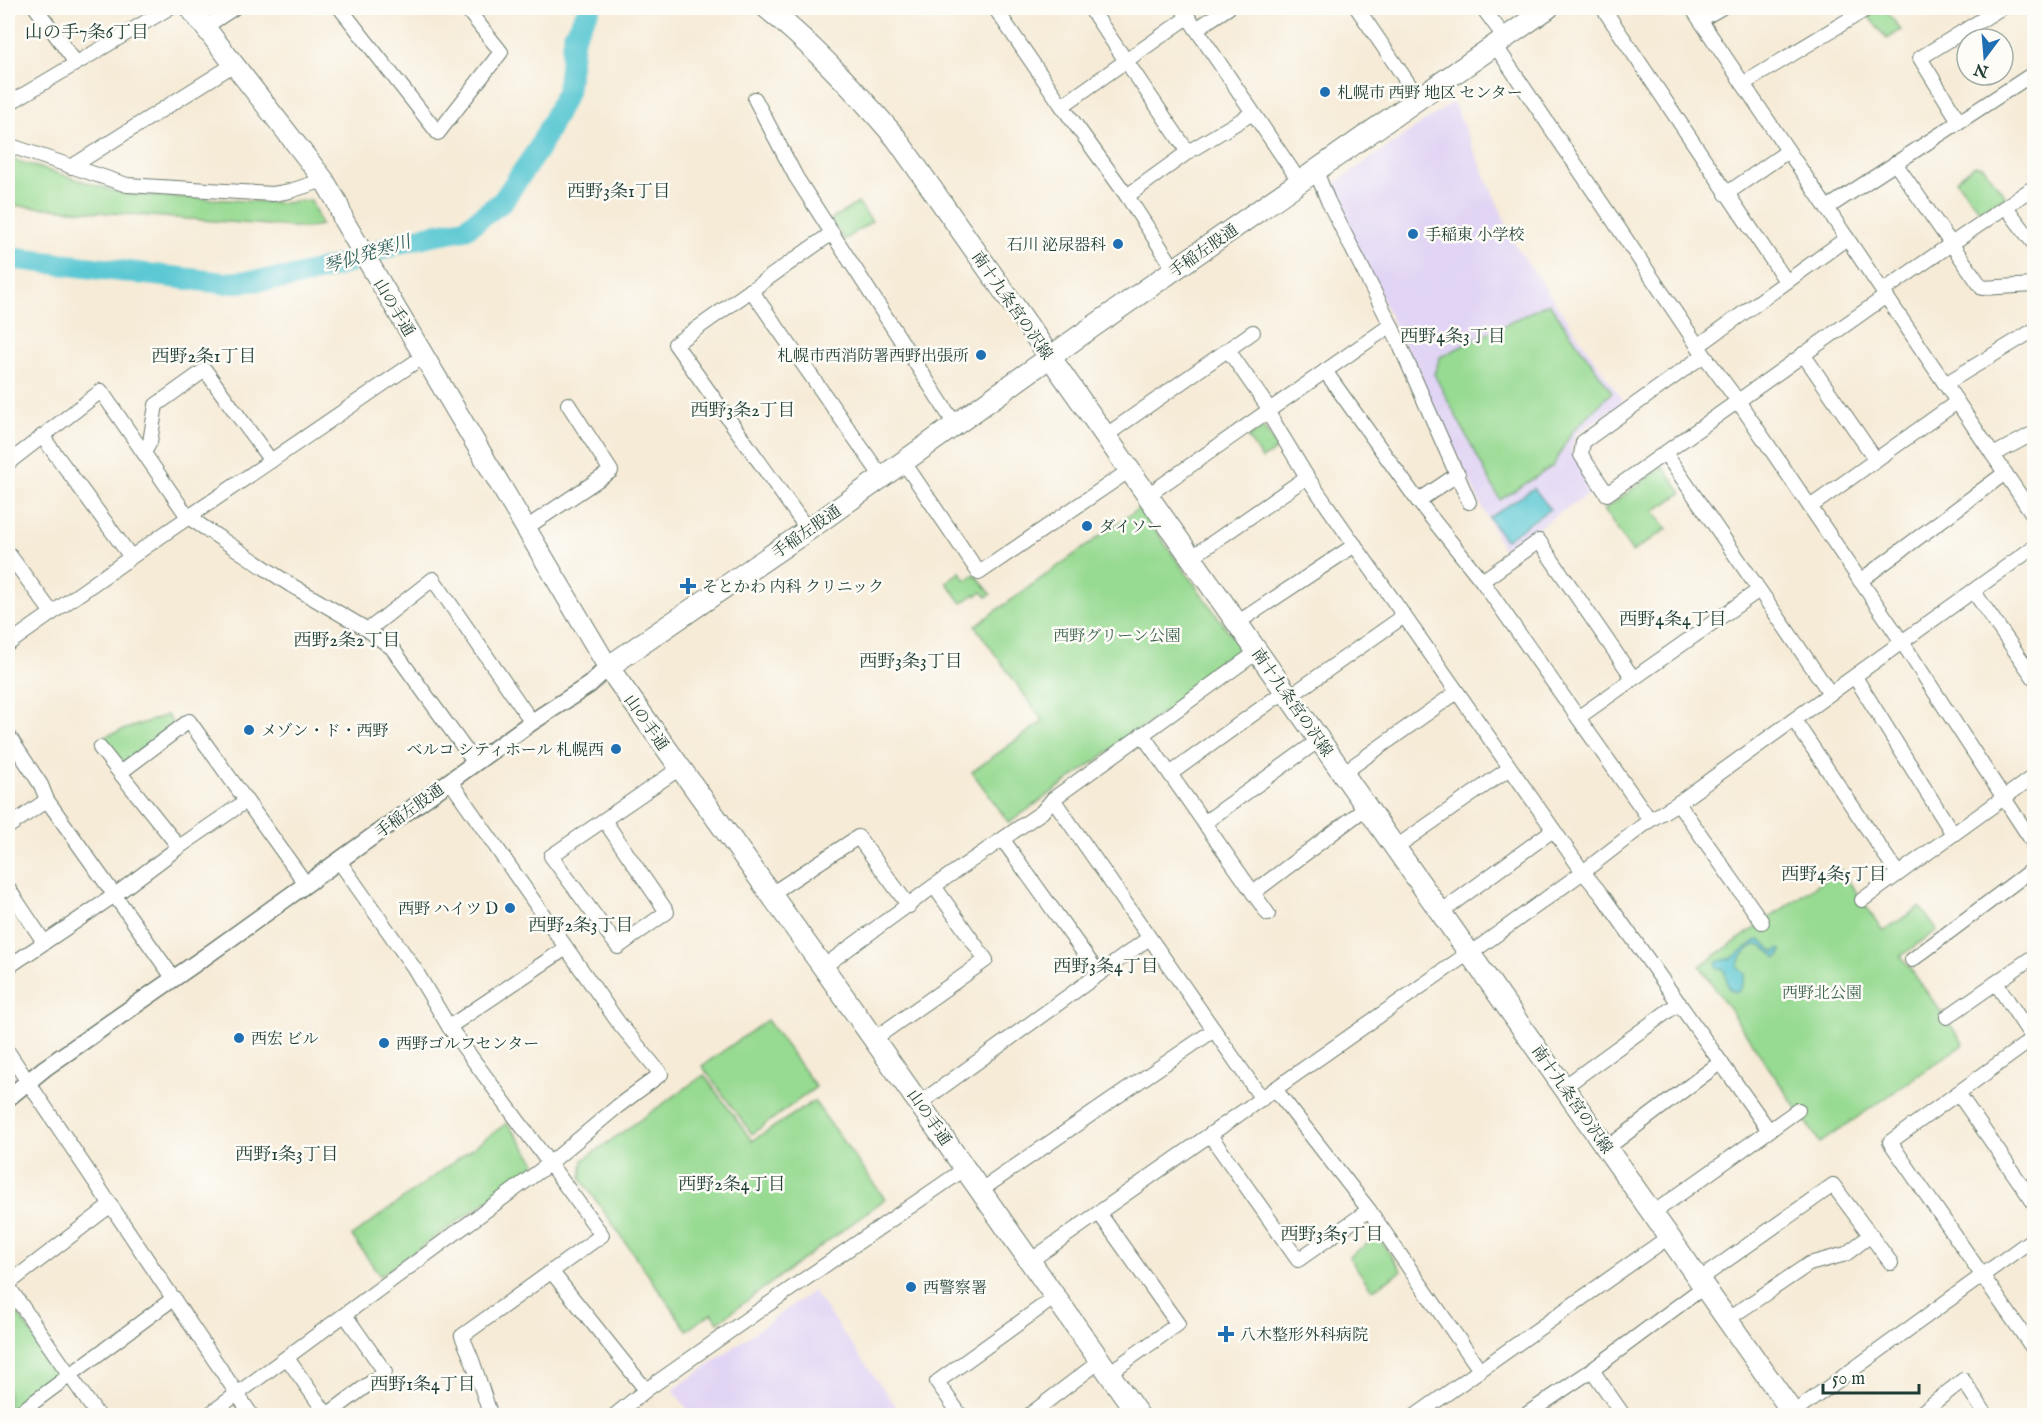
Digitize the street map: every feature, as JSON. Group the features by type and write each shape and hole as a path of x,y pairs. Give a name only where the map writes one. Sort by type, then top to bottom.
{"main road":[{"name":"山の手通","path":"190,8 324,180 337,202 344,221 608,667 920,1103 1139,1416"},
{"name":"南十九条宮の沢線","path":"767,8 806,40 849,84 896,138 1794,1414"},
{"name":"手稲左股通","path":"608,667 808,530 1548,8"}],"street":[{"path":"36,8 76,63"},
{"path":"8,104 169,8"},
{"path":"205,27 234,8"},
{"path":"340,8 438,133 501,52 466,8"},
{"path":"1090,8 1188,152"},
{"path":"1196,29 1228,8"},
{"path":"1357,8 1419,99"},
{"path":"1483,8 1500,42 1701,350 1902,642 2034,844"},
{"path":"1603,8 1786,281"},
{"path":"1692,8 2034,516"},
{"path":"1700,20 1721,8"},
{"path":"1743,84 1868,8"},
{"path":"1959,121 1920,58 2001,8"},
{"path":"1001,10 1062,106 1127,196 1175,270"},
{"path":"1062,106 1127,60 1185,12 1253,113 1328,201 1391,325 1469,502"},
{"path":"71,167 233,65"},
{"path":"1827,208 2034,73"},
{"path":"755,99 796,177 956,426"},
{"path":"1127,196 1188,152 1253,113"},
{"path":"8,145 128,185 273,194 324,180"},
{"path":"1726,194 1788,151"},
{"path":"1895,163 1982,288 2034,285"},
{"path":"1847,238 1786,281 1583,442 1581,455 1607,494 2034,187"},
{"path":"2006,207 2034,244"},
{"path":"808,530 675,344 832,233"},
{"path":"751,291 882,477"},
{"path":"1148,495 1391,325"},
{"path":"1945,384 2034,330"},
{"path":"1106,436 1253,332"},
{"path":"1228,350 1307,477 1553,830 1602,895 1768,1130"},
{"path":"1803,354 1876,460"},
{"path":"8,644 188,517 424,356"},
{"path":"144,453 150,442 156,405 206,370 271,461"},
{"path":"1325,371 1418,501 1482,581 1650,820"},
{"path":"8,462 101,391 188,517 289,584 368,630 392,648 475,763"},
{"path":"1810,507 1957,402"},
{"path":"526,528 611,471 568,404"},
{"path":"1994,455 2034,433"},
{"path":"42,436 131,557"},
{"path":"1665,453 1830,693"},
{"path":"903,462 979,573 1130,470"},
{"path":"1860,581 2006,473"},
{"path":"1418,501 1458,474"},
{"path":"1192,557 1307,477"},
{"path":"1482,581 1539,541 1633,678"},
{"path":"1238,622 1355,545"},
{"path":"1030,1262 1470,953 1583,872 1650,820 1678,803 2034,547"},
{"path":"8,553 52,613"},
{"path":"368,630 433,579 531,722"},
{"path":"1579,717 1759,590"},
{"path":"1974,592 2034,678"},
{"path":"1170,774 1404,616"},
{"path":"823,967 934,886 1042,812 1053,799 1257,652"},
{"name":"手稲左股通","path":"8,1098 45,1068 174,979 531,722 589,685 608,667"},
{"path":"1855,676 1953,834"},
{"path":"1343,773 1457,692"},
{"path":"1794,720 1898,874"},
{"path":"121,772 189,721 306,884"},
{"path":"1142,734 1268,914"},
{"path":"8,735 41,785 47,800 174,979"},
{"path":"1204,824 1319,740"},
{"path":"100,748 178,847"},
{"path":"604,820 667,912 618,947 551,856 680,768"},
{"path":"1396,847 1510,768"},
{"path":"1862,900 2034,776"},
{"path":"207,1416 549,1164 618,1106 662,1074 618,1022 450,781"},
{"path":"1053,799 1262,1099"},
{"path":"8,827 47,800"},
{"path":"8,967 115,896 178,847 246,801"},
{"path":"1678,803 1762,922"},
{"path":"1253,893 1367,807"},
{"path":"1442,912 1553,830"},
{"path":"771,894 858,837 909,906"},
{"path":"1003,840 1099,974"},
{"path":"339,861 414,968 450,1027 602,1235 462,1336 491,1416"},
{"path":"1912,960 2034,868"},
{"path":"874,1039 986,960 934,886"},
{"path":"8,888 44,942"},
{"path":"920,1103 1149,938"},
{"path":"450,1027 566,948"},
{"path":"1947,1017 2034,956"},
{"path":"1996,983 2034,1039 1890,1142 2034,1350"},
{"path":"1564,1087 1679,1003"},
{"path":"981,1190 1214,1030"},
{"path":"8,1052 252,1416"},
{"path":"1607,1148 1720,1062"},
{"path":"1275,1089 1369,1210 1480,1370"},
{"path":"1958,1093 2034,1203"},
{"path":"1653,1213 1798,1110"},
{"path":"1210,1135 1298,1260 1369,1210"},
{"path":"618,1414 646,1390 966,1168"},
{"path":"1531,1414 1833,1185 1892,1263"},
{"path":"98,1416 8,1285 111,1205"},
{"path":"1028,1416 1178,1324 1099,1213"},
{"path":"1728,1319 1809,1264 1846,1254 1871,1235"},
{"path":"1415,1416 1670,1236"},
{"path":"1794,1414 2034,1238"},
{"path":"551,1271 646,1390"},
{"path":"961,1416 937,1382 1055,1297"},
{"path":"15,1416 174,1298"},
{"path":"286,1358 327,1415 385,1372 345,1315"},
{"path":"1592,1370 1624,1416"},
{"path":"1917,1416 1963,1380 1987,1416"}],"shaded area":[{"path":"1453,102 1516,246 1624,402 1577,433 1571,450 1593,491 1503,550 1328,188"},
{"path":"813,1291 902,1415 692,1415 673,1390"}],"green space":[{"path":"1884,8 1901,30 1887,39 1868,16"},
{"path":"8,158 124,194 284,203 311,200 321,225 307,228 8,205"},
{"path":"1975,165 1983,166 2006,197 1979,210 1956,180"},
{"path":"858,203 872,221 844,240 830,220"},
{"path":"1549,303 1612,392 1571,433 1553,466 1500,500 1434,374 1440,357"},
{"path":"1263,427 1278,449 1262,459 1248,438"},
{"path":"1661,468 1665,469 1682,493 1654,511 1667,529 1632,552 1604,510"},
{"name":"西野グリーン公園","path":"1139,508 1245,654 1009,823 972,772 1043,721 975,626"},
{"path":"960,572 966,580 975,574 991,594 987,597 982,592 976,596 975,594 962,603 946,582"},
{"path":"167,715 174,725 122,763 102,737"},
{"name":"西野北公園","path":"1840,869 1883,931 1920,907 1937,930 1901,956 1964,1044 1820,1143 1700,966"},
{"path":"767,1020 816,1087 752,1134 702,1066"},
{"path":"704,1075 752,1141 814,1101 885,1199 718,1322 712,1313 687,1330 581,1179 583,1160"},
{"path":"507,1123 535,1161 534,1168 380,1276 352,1236"},
{"path":"1377,1236 1402,1271 1372,1290 1349,1257"},
{"path":"8,1300 56,1368 53,1378 8,1411"}],"water":[{"path":"1534,488 1550,509 1505,540 1489,518"},
{"path":"1760,940 1776,953 1778,949 1782,950 1780,956 1777,958 1761,946 1753,946 1743,955 1737,967 1745,974 1740,991 1735,992 1729,989 1724,970 1717,967 1716,962 1732,958"}],"waterway":[{"name":"琴似発寒川","path":"8,258 224,283 289,278 337,266 399,243 465,229 502,202 539,148 567,92 574,35 590,8"}],"place":[{"name":"札幌市 西野 地区 センター","path":"1325,92"},
{"name":"手稲東 小学校","path":"1413,234"},
{"name":"石川 泌尿器科","path":"1118,244"},
{"name":"札幌市西消防署西野出張所","path":"981,355"},
{"name":"ダイソー","path":"1087,526"},
{"name":"そとかわ 内科 クリニック","path":"688,586"},
{"name":"メゾン・ド・西野","path":"249,730"},
{"name":"ベルコ シティホール 札幌西","path":"616,749"},
{"name":"西野 ハイツ D","path":"510,908"},
{"name":"西宏 ビル","path":"239,1038"},
{"name":"西野ゴルフセンター","path":"384,1043"},
{"name":"西警察署","path":"911,1287"},
{"name":"八木整形外科病院","path":"1226,1334"}],"district":[{"name":"山の手7条6丁目","path":"87,32"},
{"name":"西野3条1丁目","path":"619,191"},
{"name":"西野4条3丁目","path":"1453,336"},
{"name":"西野2条1丁目","path":"204,356"},
{"name":"西野3条2丁目","path":"743,410"},
{"name":"西野4条4丁目","path":"1673,619"},
{"name":"西野2条2丁目","path":"347,640"},
{"name":"西野3条3丁目","path":"911,661"},
{"name":"西野4条5丁目","path":"1834,874"},
{"name":"西野2条3丁目","path":"581,925"},
{"name":"西野3条4丁目","path":"1106,966"},
{"name":"西野1条3丁目","path":"287,1154"},
{"name":"西野2条4丁目","path":"732,1184"},
{"name":"西野3条5丁目","path":"1332,1234"},
{"name":"西野1条4丁目","path":"423,1384"}]}
